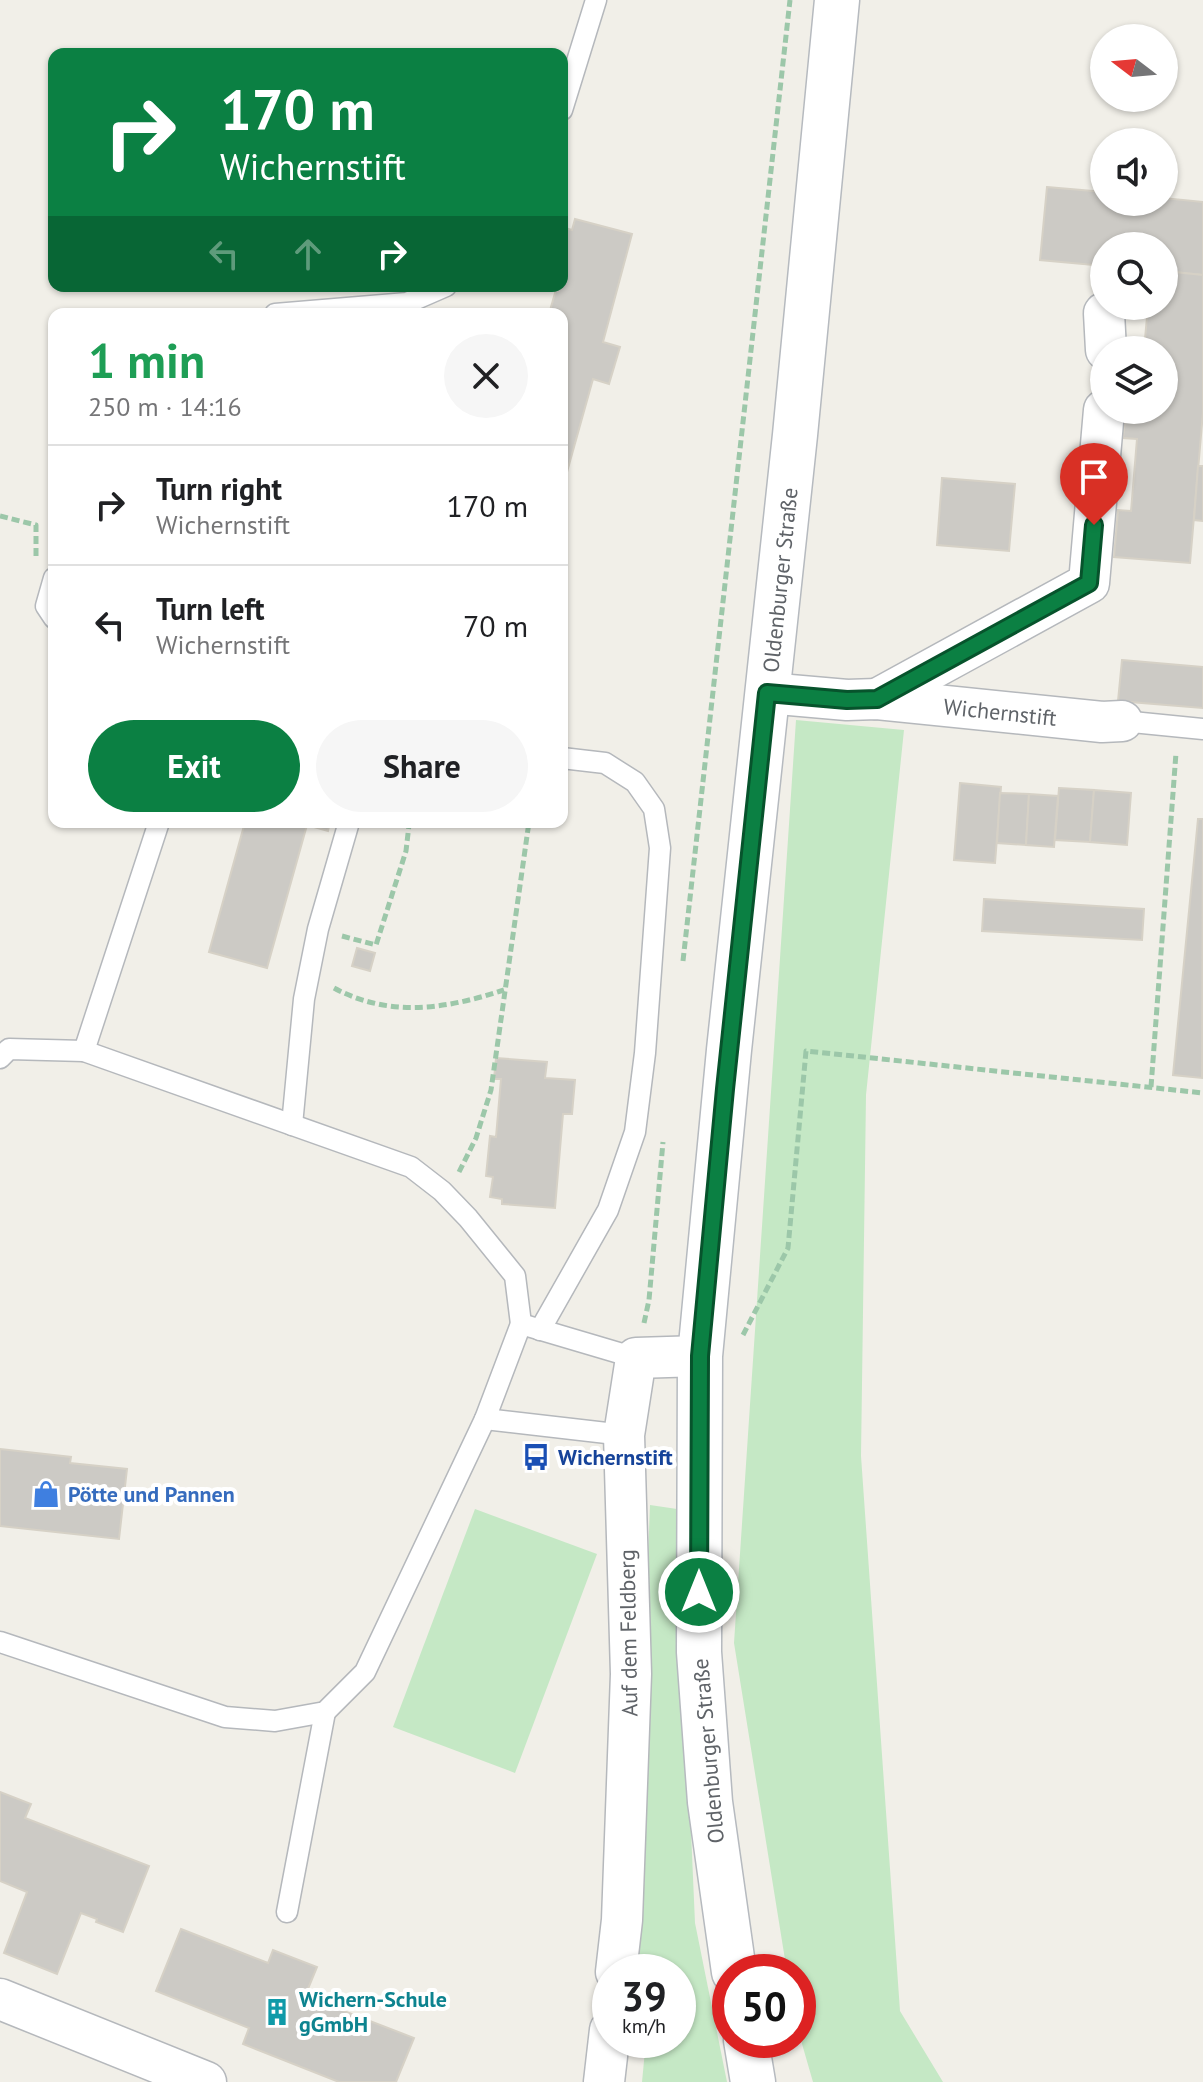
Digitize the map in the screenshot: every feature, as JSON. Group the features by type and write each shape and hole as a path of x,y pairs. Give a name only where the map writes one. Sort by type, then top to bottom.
{"main road":[{"name":"Oldenburger Straße","path":"731,1954 710,1802 699,1652 720,1350 726,1076 837,0"},
{"path":"749,2058 753,2082"}],"street":[{"name":"Wichernstift","path":"877,699 1089,583 1103,424"},
{"name":"Wichernstift","path":"767,693 847,700 877,699 1102,722 1122,721"},
{"path":"636,1358 720,1350"},
{"name":"Auf dem Feldberg","path":"618,1954 631,1674 624,1435 636,1358"},
{"path":"0,1999 206,2082"},
{"path":"604,2082 607,2058"}],"lane":[{"path":"568,91 596,0"},
{"path":"388,308 432,292"},
{"path":"1122,721 1203,729"},
{"path":"287,1912 325,1712 365,1672 530,1327 608,1210 635,1132 645,1053 660,848 654,809 635,782 605,763 568,759"},
{"path":"84,1051 157,828"},
{"path":"292,1125 296,1066 309,973 318,929 347,828"},
{"path":"0,1058 9,1049 84,1051 411,1167 442,1191 468,1218 515,1276 530,1327"},
{"path":"530,1327 636,1358"},
{"path":"485,1419 624,1435"},
{"path":"0,1642 225,1717 275,1721 325,1712"}],"path":[{"path":"682,968 790,0"},
{"path":"1151,1087 1178,727"},
{"path":"318,929 376,945 410,828"},
{"path":"442,1191 457,1175 476,1138 491,1090 528,828"},
{"path":"309,973 337,990 371,1004 408,1010 476,999 504,990"},
{"path":"720,1350 788,1248 806,1051 1203,1093"},
{"path":"636,1358 649,1300 665,1127"}],"green space":[{"path":"796,720 904,730 866,1095 861,1456 900,2011 943,2082 813,2082 806,2058 816,2058 816,1954 784,1954 734,1643"},
{"path":"650,1505 677,1509 695,1923 712,2007 712,2058 722,2058 727,2082 642,2082 644,2058 696,2058 696,1954 633,1954"},
{"path":"475,1509 597,1554 515,1773 393,1727"}],"building":[{"path":"1047,187 1090,191 1090,216 1178,216 1178,199 1203,202 1203,275 1178,272 1178,232 1090,232 1090,265 1040,260"},
{"path":"575,219 632,234 603,342 620,347 609,384 593,379 568,469 568,308 551,308 555,292 568,292 568,229 572,230"},
{"path":"1178,272 1203,275 1203,412 1190,563 1114,557 1118,510 1131,511 1137,439 1123,438 1124,424 1178,424 1178,336 1145,336 1147,320 1178,320"},
{"path":"1198,466 1203,466 1203,521 1194,520"},
{"path":"942,478 1015,484 1009,551 937,545"},
{"path":"1122,660 1203,667 1203,708 1118,701"},
{"path":"960,783 1001,787 995,863 954,860"},
{"path":"1059,788 1094,790 1090,842 1055,840"},
{"path":"1094,790 1131,793 1127,845 1090,842"},
{"path":"1000,793 1029,794 1026,845 997,843"},
{"path":"1029,794 1058,796 1054,847 1026,845"},
{"path":"1198,819 1203,819 1202,1078 1173,1075"},
{"path":"243,828 306,828 267,968 209,952"},
{"path":"984,899 1144,909 1142,940 982,931"},
{"path":"357,948 375,953 370,971 352,966"},
{"path":"496,1058 547,1062 545,1078 575,1080 572,1114 563,1114 555,1208 502,1204 502,1199 490,1197 493,1177 486,1176 490,1136 496,1137 501,1079 494,1079"},
{"path":"0,1449 71,1457 70,1463 127,1469 119,1539 0,1526"},
{"path":"0,1792 31,1804 25,1818 149,1866 123,1932 81,1913 57,1974 4,1953 27,1892 0,1881"},
{"name":"Wichern-Schule gGmbH","path":"181,1929 268,1963 273,1950 317,1967 305,1996 414,2038 396,2082 339,2082 243,2044 249,2028 156,1991"}],"place":[{"name":"Wichernstift","path":"536,1457"},
{"name":"Pötte und Pannen","path":"46,1494"},
{"name":"Wichern-Schule gGmbH","path":"277,2012"}],"route":[{"path":"699,1592 700,1356 767,693 847,700 877,699 1089,583 1094,525"}]}
